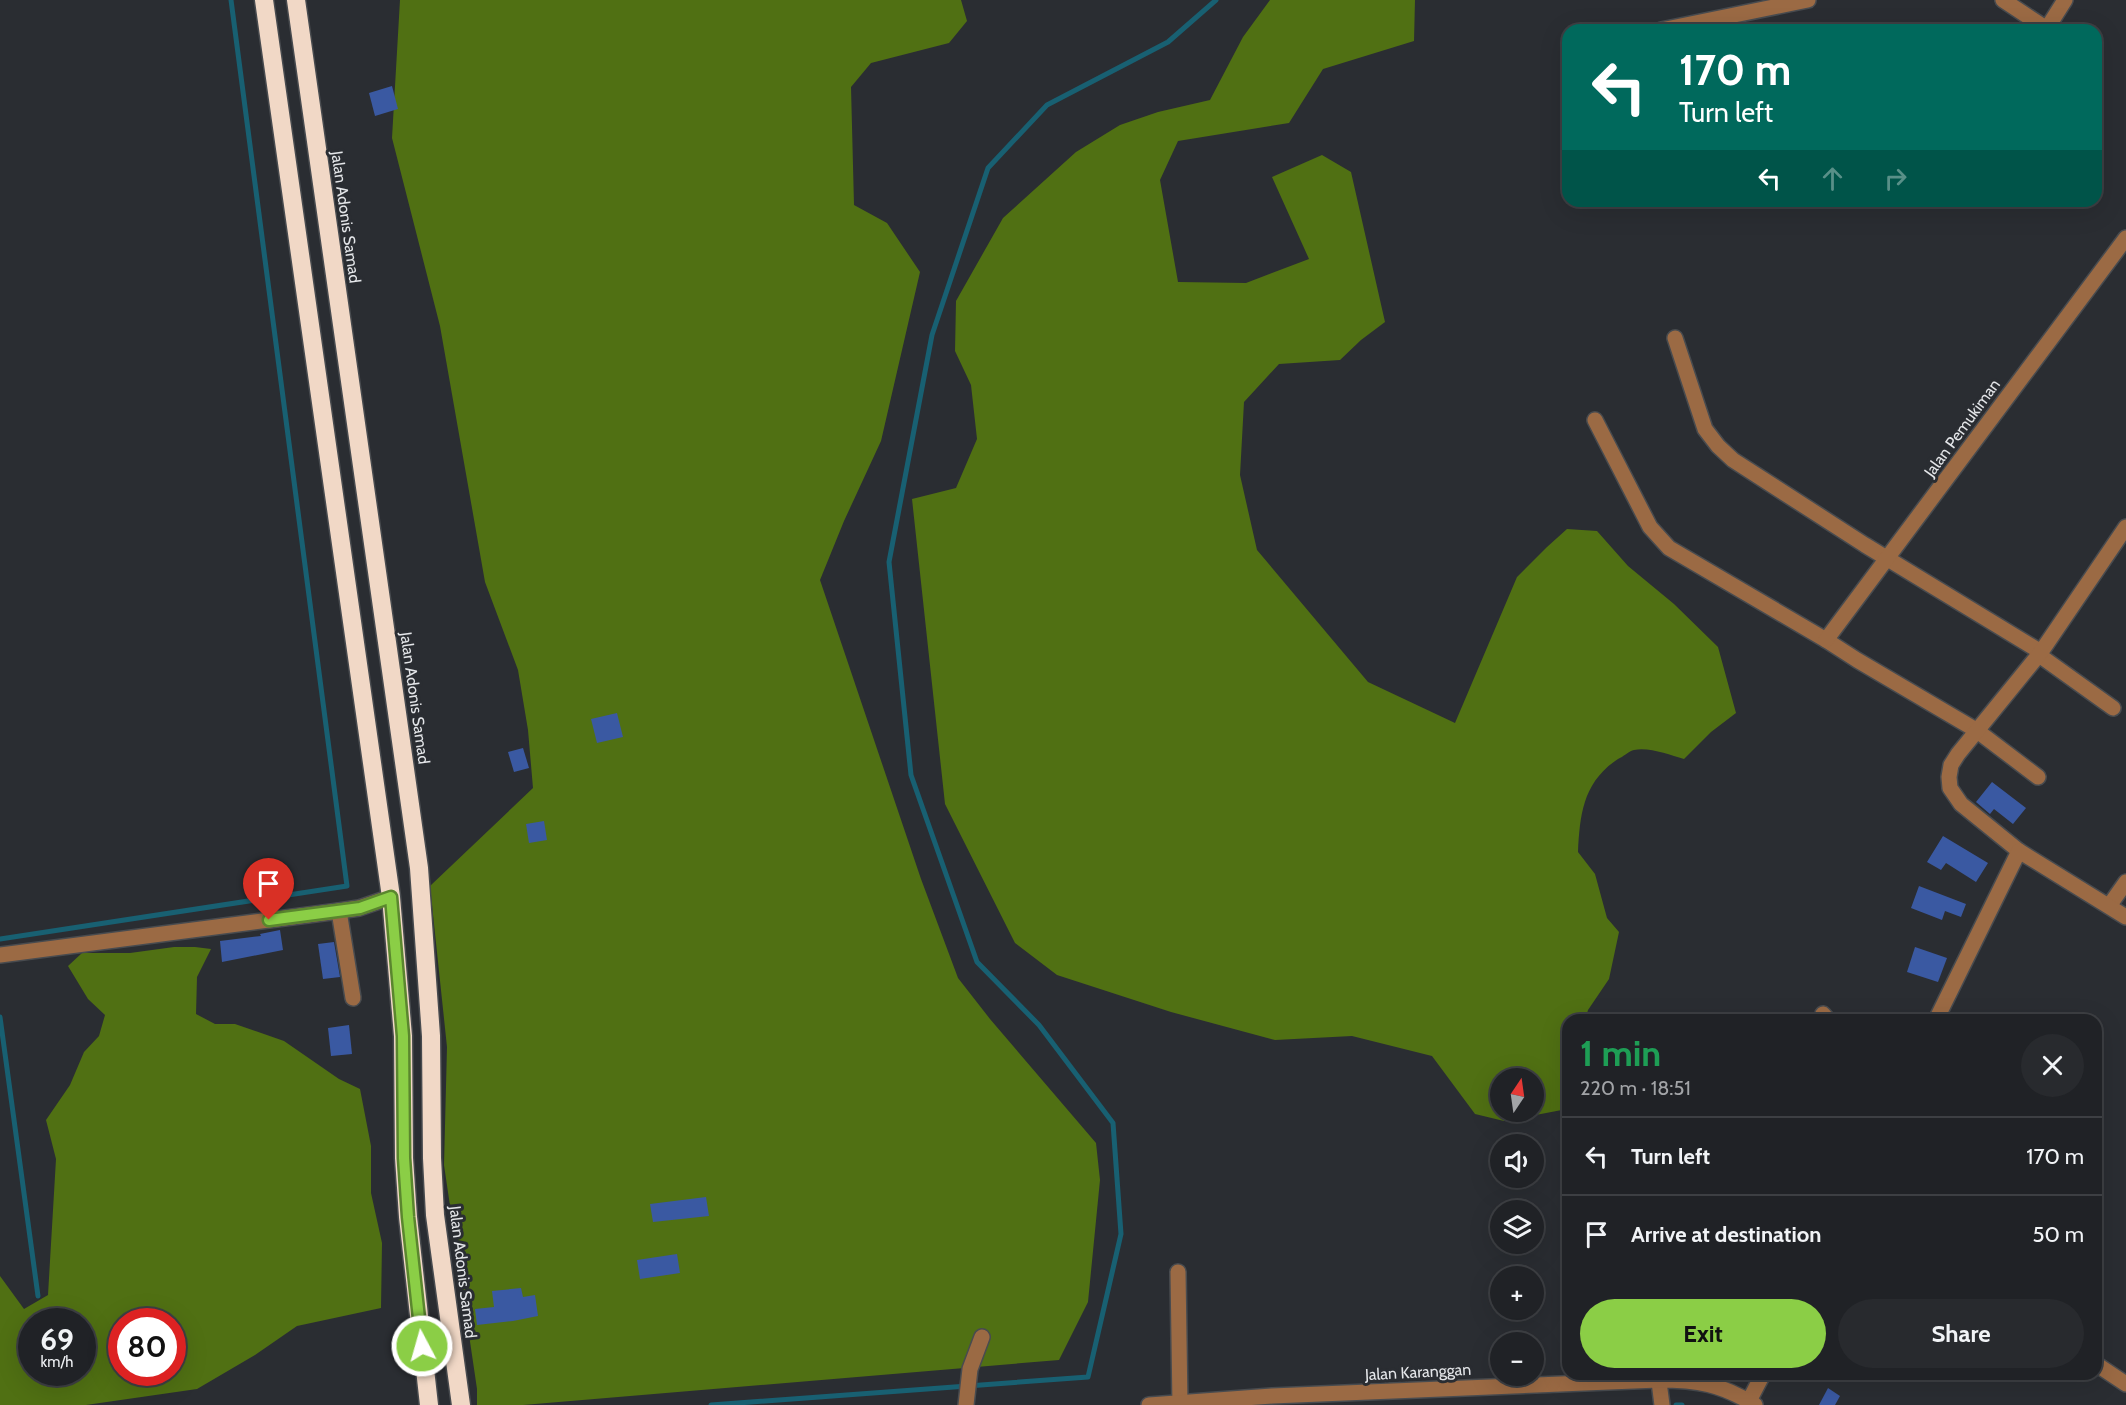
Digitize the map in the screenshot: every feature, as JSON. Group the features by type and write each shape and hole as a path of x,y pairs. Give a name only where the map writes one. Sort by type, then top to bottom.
{"highway":[{"path":"264,0 391,897 403,1036 404,1158 408,1217 428,1397"},
{"name":"Jalan Adonis Samad","path":"296,0 419,868 431,1036 435,1215 461,1405"},
{"path":"403,1070 430,1070"}],"street":[{"path":"1690,24 1808,0"},
{"path":"2003,0 2038,24"},
{"path":"2051,24 2065,0"},
{"name":"Jalan Pemukiman","path":"1826,640 2126,238"},
{"path":"1675,338 1706,429 1718,446 1733,460 2040,653 2113,708"},
{"path":"1595,420 1656,536 1669,548 1976,730 2038,777"},
{"path":"2126,527 2040,653 1965,743 1952,765 1949,777 1950,788 1961,804 2019,851 2126,916"},
{"path":"1939,1014 2019,851"},
{"path":"2109,906 2126,882"},
{"path":"1,955 360,908 391,897"},
{"path":"339,911 353,998"},
{"path":"1178,1272 1180,1404"},
{"path":"966,1400 969,1376 982,1337"},
{"path":"2102,1369 2126,1384"},
{"name":"Jalan Karanggan","path":"1149,1405 1272,1396 1597,1380"},
{"path":"1658,1380 1662,1405"},
{"name":"Jalan Karanggan","path":"1693,1380 1730,1391 1752,1403"},
{"path":"1752,1403 1761,1380"}],"green space":[{"path":"400,0 961,0 967,21 949,43 871,63 851,87 854,205 887,223 920,272 881,441 820,580 921,879 958,978 1096,1143 1100,1180 1088,1302 1059,1360 523,1405 477,1405 477,1389 444,1165 447,1047 430,886 533,788 528,730 518,670 485,582 440,326 392,138"},
{"path":"1270,0 1415,0 1414,41 1323,69 1289,123 1178,141 1160,180 1178,282 1246,283 1309,259 1272,177 1322,155 1351,172 1385,322 1340,360 1279,364 1244,402 1240,475 1257,550 1368,682 1455,723 1517,577 1567,529 1597,531 1628,566 1674,604 1718,647 1736,713 1711,732 1684,759 1646,750 1630,752 1606,768 1590,789 1586,800 1580,825 1578,852 1595,874 1607,918 1619,932 1609,979 1587,1014 1562,1014 1562,1110 1544,1113 1544,1068 1490,1068 1490,1118 1475,1114 1432,1056 1352,1036 1275,1040 1171,1012 1057,975 1015,943 945,804 912,499 956,488 977,439 971,385 955,351 956,301 1003,218 1076,152 1120,125 1158,112 1210,100 1243,37"},
{"path":"174,947 211,949 197,977 196,1014 215,1024 235,1024 284,1041 339,1079 360,1089 371,1146 371,1193 382,1243 381,1308 297,1326 255,1355 197,1389 86,1405 0,1405 0,1276 23,1308 18,1308 18,1386 96,1386 96,1308 26,1308 48,1295 56,1159 46,1120 70,1085 84,1052 99,1036 105,1015 88,999 68,966 82,953 130,953"}],"building":[{"path":"392,86 398,109 375,116 369,93"},
{"path":"617,713 623,737 597,743 591,719"},
{"path":"523,748 529,768 514,772 508,752"},
{"path":"1992,782 2026,808 2013,824 1994,809 1990,814 1976,802"},
{"path":"544,821 547,840 529,843 526,824"},
{"path":"1943,836 1988,863 1976,882 1946,863 1941,870 1927,862"},
{"path":"1919,886 1966,904 1961,917 1945,911 1942,920 1911,908"},
{"path":"280,930 283,950 222,962 220,941 261,936 260,934"},
{"path":"334,942 340,977 323,979 318,944"},
{"path":"1915,947 1947,958 1938,982 1907,972"},
{"path":"349,1025 352,1054 331,1056 328,1028"},
{"path":"706,1197 709,1216 653,1222 650,1204"},
{"path":"677,1254 680,1273 640,1279 637,1260"},
{"path":"521,1288 523,1297 535,1295 538,1316 477,1325 475,1309 494,1307 492,1291"},
{"path":"1828,1388 1840,1396 1835,1405 1819,1405"}],"waterway":[{"path":"0,939 347,886 231,0"},
{"path":"711,1405 1088,1377 1121,1234 1113,1123 1039,1025 977,962 911,775 889,562 932,335 988,168 1047,105 1168,42 1216,0"},
{"path":"0,1017 38,1296"},
{"path":"1676,1405 1682,1405"}],"route":[{"path":"269,920 360,908 391,897 403,1036 404,1158 408,1217 422,1346"}]}
